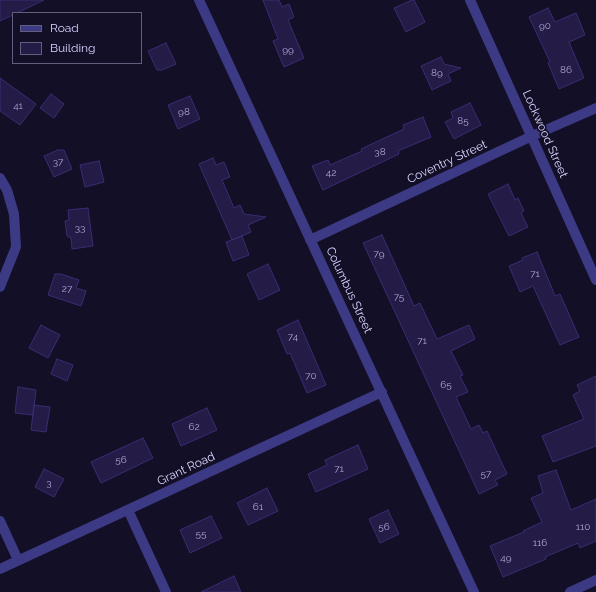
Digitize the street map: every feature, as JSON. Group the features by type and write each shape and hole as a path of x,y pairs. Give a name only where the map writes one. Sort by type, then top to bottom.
{"street":[{"name":"Columbus Street","path":"199,0 474,592"},
{"name":"Lockwood Street","path":"470,0 596,280"},
{"name":"Coventry Street","path":"310,240 532,136 596,108"},
{"path":"0,178 7,190 14,214 16,247 0,287"},
{"name":"Grant Road","path":"0,569 382,392"},
{"path":"128,510 166,592"},
{"path":"0,521 18,560"},
{"path":"570,592 596,580"}],"building":[{"path":"0,0 44,0 19,12 12,12 12,15 0,21"},
{"path":"263,0 279,0 282,7 289,4 294,17 288,20 304,58 284,67 273,41 278,39"},
{"path":"414,0 425,22 406,32 394,8"},
{"path":"548,8 555,22 576,13 585,35 569,42 584,78 559,89 548,63 550,62 529,17"},
{"path":"166,43 176,64 162,70 157,70 148,51"},
{"path":"441,57 444,64 461,68 448,74 451,81 432,90 421,66"},
{"path":"0,78 36,104 20,125 0,111"},
{"path":"51,94 64,104 54,118 40,108"},
{"path":"190,96 200,119 178,129 168,105"},
{"path":"470,103 481,125 454,139 445,122 453,118 451,112"},
{"path":"423,117 431,137 398,151 399,154 323,190 312,166 328,160 330,165 362,151 361,149 404,129 403,125"},
{"path":"58,150 64,150 72,169 54,177 44,156"},
{"path":"213,158 216,165 224,162 230,177 222,180 234,208 240,205 244,214 266,217 248,225 251,232 232,240 199,164"},
{"path":"99,161 104,182 85,187 80,165"},
{"path":"508,184 515,200 518,198 524,211 521,213 528,227 509,236 488,194"},
{"path":"88,208 93,246 72,249 71,238 67,236 65,221 69,220 68,210"},
{"path":"382,235 414,306 420,303 437,339 469,325 475,339 451,351 463,375 460,376 468,392 456,397 471,429 479,425 483,433 487,431 507,474 495,480 498,485 479,494 363,243"},
{"path":"242,236 249,255 233,261 226,242"},
{"path":"537,252 555,296 560,294 579,337 560,345 533,286 520,292 509,266 523,260 522,258"},
{"path":"268,264 280,290 259,300 247,274"},
{"path":"55,274 61,274 79,280 76,288 86,291 81,306 48,295"},
{"path":"298,320 326,385 307,393 290,353 287,354 277,330"},
{"path":"41,325 60,335 48,358 29,348"},
{"path":"57,359 73,365 67,381 51,374"},
{"path":"596,376 596,446 553,462 542,436 584,419 573,395 580,391 577,385"},
{"path":"18,387 36,390 33,415 15,413"},
{"path":"34,405 50,407 46,432 31,430"},
{"path":"207,408 217,430 181,446 172,424"},
{"path":"143,438 153,458 101,483 91,462"},
{"path":"358,445 368,469 316,492 308,474 327,465 325,460"},
{"path":"44,469 64,479 54,497 35,487"},
{"path":"556,470 571,510 596,499 596,541 580,548 578,543 545,557 546,559 503,577 490,546 524,532 523,531 542,522 531,498 543,493 538,476"},
{"path":"267,488 278,511 248,525 237,503"},
{"path":"388,510 399,534 380,543 369,519"},
{"path":"211,516 222,538 190,553 180,530"},
{"path":"234,576 241,592 201,592"}]}
